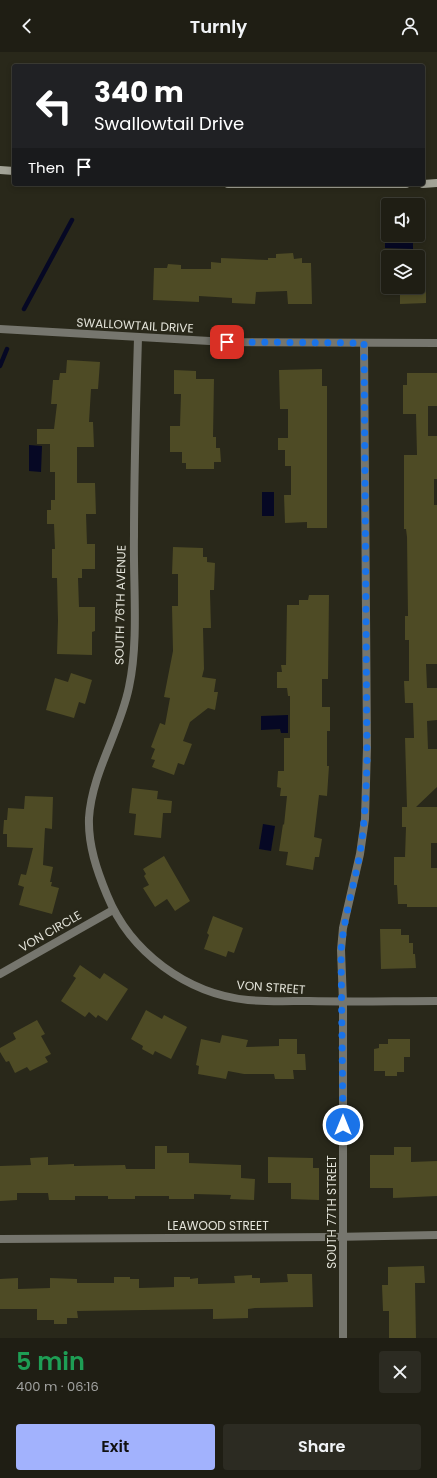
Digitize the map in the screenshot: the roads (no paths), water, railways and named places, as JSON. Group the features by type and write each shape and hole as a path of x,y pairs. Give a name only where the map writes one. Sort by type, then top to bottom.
{"street":[{"path":"0,170 12,171"},
{"path":"425,184 437,183"},
{"name":"SWALLOWTAIL DRIVE","path":"0,329 227,342 437,343"},
{"name":"SOUTH 76TH AVENUE","path":"113,910 97,872 90,843 89,818 94,787 119,721 129,687 134,646 134,535 138,338"},
{"name":"SOUTH 77TH STREET","path":"343,1338 343,1002 341,950 343,928 360,854 365,819 367,739 364,343"},
{"name":"VON CIRCLE","path":"0,974 113,910"},
{"name":"VON STREET","path":"113,910 133,940 163,967 187,982 213,992 247,1000 343,1002 437,1000"},
{"name":"LEAWOOD STREET","path":"0,1239 437,1235"}],"water":[{"path":"385,242 413,242 413,249 385,248"},
{"path":"29,445 42,446 41,472 29,471"},
{"path":"262,492 274,492 274,516 262,516"},
{"path":"288,715 288,733 281,733 280,729 261,730 261,716"},
{"path":"263,824 275,826 271,851 259,849"}],"waterway":[{"path":"24,309 72,220"},
{"path":"0,366 7,349"}]}
